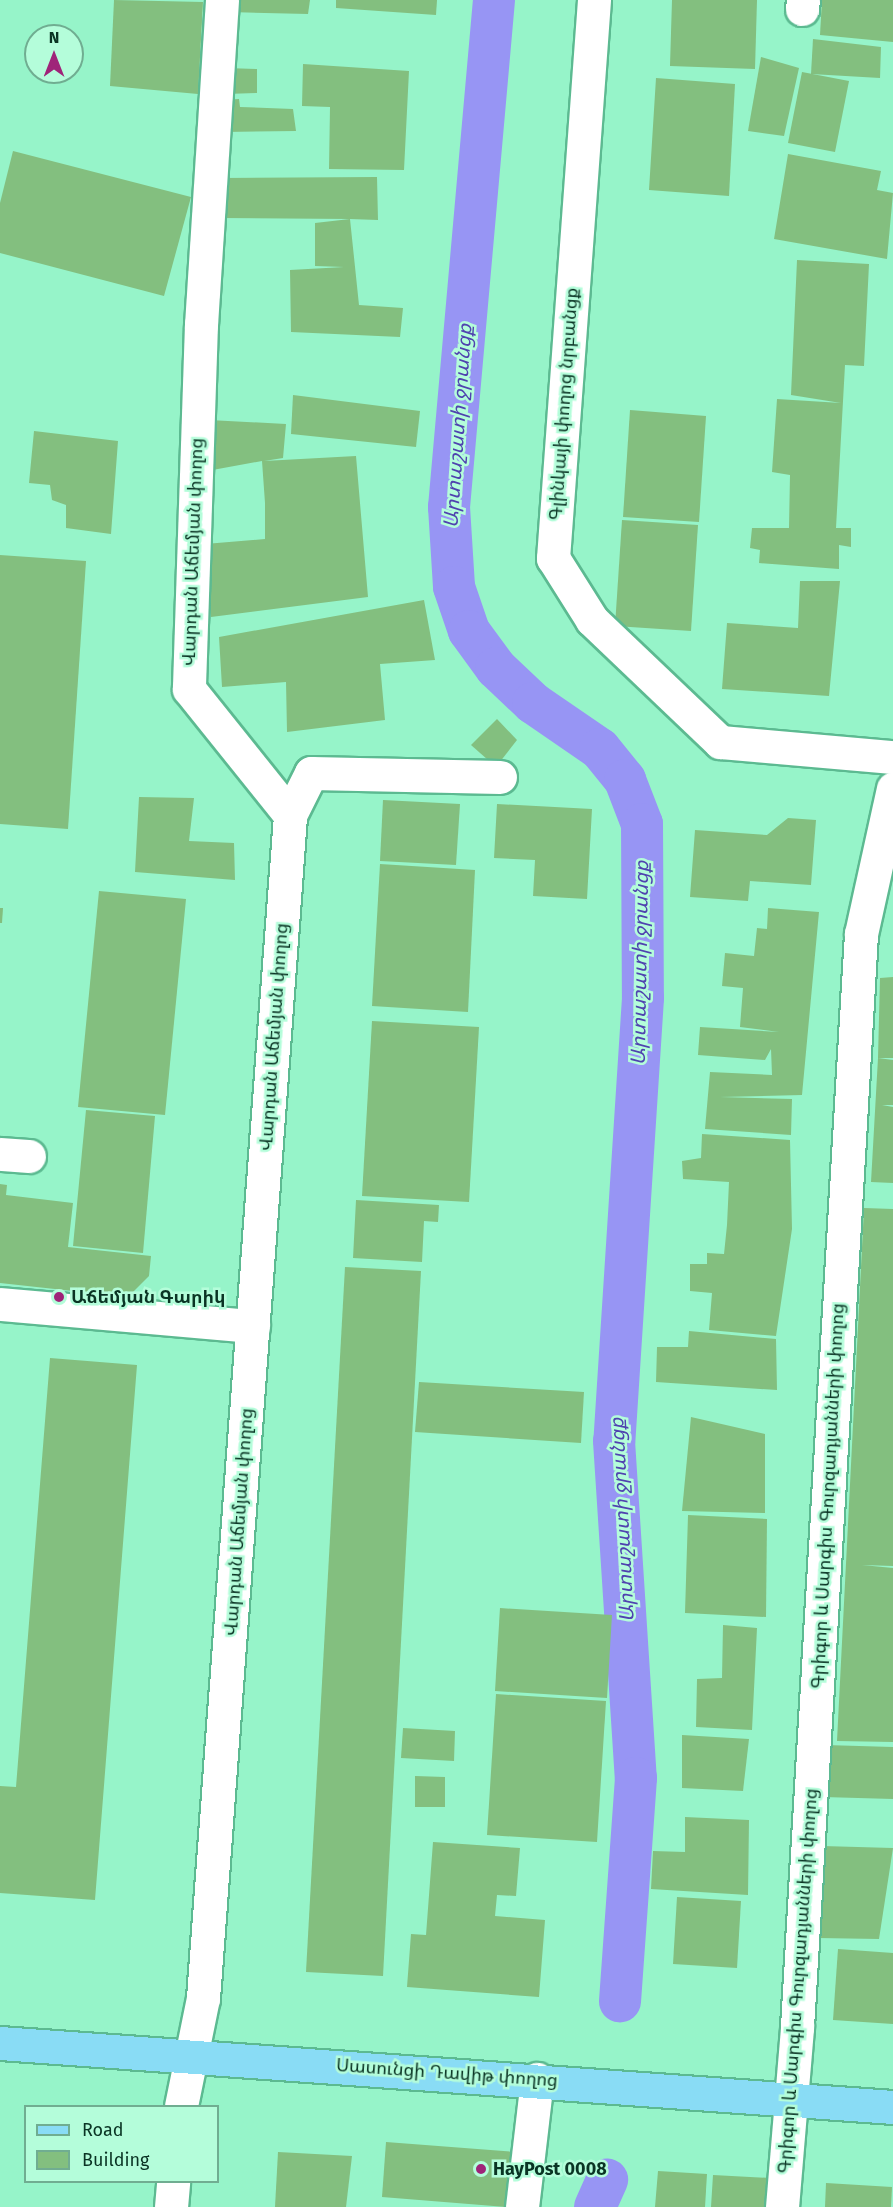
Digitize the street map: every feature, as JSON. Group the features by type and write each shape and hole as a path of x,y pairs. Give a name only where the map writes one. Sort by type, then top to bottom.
{"main road":[{"name":"Սասունցի Դավիթ փողոց","path":"0,2043 537,2079 893,2107"}],"street":[{"name":"Վարդան Աճեմյան փողոց","path":"181,2105 194,2056 253,1326 290,814 189,689 201,324 222,0"},
{"name":"Գլինկայի փողոց նրբանցք","path":"594,0 553,558 592,620 720,742 893,757"},
{"path":"290,814 310,773 500,777"},
{"name":"Գրիգոր և Սարգիս Գուրզադյանների փողոց","path":"782,2207 861,934 893,788"},
{"path":"0,1304 253,1326"},
{"path":"522,2207 537,2079"},
{"path":"171,2207 173,2183"}],"building":[{"path":"114,0 203,2 198,94 110,86"},
{"path":"230,0 310,0 308,14 229,12"},
{"path":"336,0 437,0 436,15 336,8"},
{"path":"672,0 757,0 755,69 670,66"},
{"path":"822,0 893,0 893,42 820,35"},
{"path":"813,39 881,47 880,78 811,74"},
{"path":"761,57 799,68 784,136 748,131"},
{"path":"303,64 409,71 404,170 329,169 330,107 302,106"},
{"path":"226,68 257,69 257,93 226,94"},
{"path":"802,72 849,81 835,152 788,143"},
{"path":"656,78 735,84 729,196 649,190"},
{"path":"239,99 240,107 293,109 296,131 223,132 221,100"},
{"path":"13,151 191,197 164,296 0,253 0,203"},
{"path":"788,154 881,171 877,190 893,193 887,259 774,239"},
{"path":"377,177 378,220 222,218 223,178"},
{"path":"350,219 359,305 403,308 400,337 291,332 290,270 344,267 315,266 315,223"},
{"path":"797,260 869,264 864,366 845,365 836,528 851,528 851,547 839,545 839,569 759,563 760,550 750,548 752,528 789,528 790,475 772,472 777,399 841,403 791,395"},
{"path":"293,395 420,411 416,447 291,434"},
{"path":"630,410 706,416 699,522 623,517"},
{"path":"209,420 286,424 283,458 264,461 356,456 368,597 211,617 205,544 265,539 265,503 262,461 207,471"},
{"path":"34,431 118,441 111,534 66,528 66,505 52,500 50,485 29,483"},
{"path":"622,520 698,525 691,631 615,626"},
{"path":"0,555 86,561 68,829 0,824"},
{"path":"800,581 840,581 829,696 722,689 727,623 798,628"},
{"path":"424,600 435,660 380,664 385,720 287,732 286,682 222,687 219,637"},
{"path":"497,719 517,740 496,767 471,745"},
{"path":"139,797 194,798 189,841 234,843 235,880 135,872"},
{"path":"383,800 460,804 456,865 380,861"},
{"path":"497,804 592,809 587,899 533,896 535,860 494,858"},
{"path":"788,818 816,820 811,885 750,881 748,901 690,897 695,830 767,835"},
{"path":"380,864 475,870 468,1012 372,1006"},
{"path":"99,891 186,899 165,1115 78,1107"},
{"path":"0,908 3,908 2,923 0,923"},
{"path":"768,908 819,912 802,1095 720,1097 792,1099 791,1135 705,1129 710,1072 772,1075 771,1049 765,1060 698,1055 700,1027 779,1032 740,1027 743,988 722,986 725,953 754,956 757,928 767,929"},
{"path":"893,977 893,1058 878,1058 880,978"},
{"path":"372,1021 479,1027 469,1202 362,1196"},
{"path":"878,1058 893,1060 893,1105 882,1105 893,1107 893,1183 871,1182"},
{"path":"86,1110 155,1116 143,1253 73,1246"},
{"path":"702,1134 790,1140 792,1229 776,1336 709,1330 712,1293 690,1291 690,1264 707,1264 707,1253 724,1254 727,1225 729,1182 683,1179 682,1161 701,1158"},
{"path":"0,1184 7,1185 6,1195 73,1203 68,1247 151,1256 149,1276 128,1297 0,1283"},
{"path":"356,1200 439,1205 438,1222 424,1221 422,1262 353,1258"},
{"path":"864,1208 893,1209 893,1566 862,1565 893,1568 893,1742 837,1741"},
{"path":"345,1267 421,1271 383,1976 306,1972"},
{"path":"689,1331 776,1339 777,1390 656,1382 657,1347 688,1347"},
{"path":"50,1358 137,1365 95,1900 0,1893 0,1786 16,1787"},
{"path":"419,1382 584,1392 581,1443 415,1432"},
{"path":"691,1417 765,1434 765,1513 682,1511"},
{"path":"688,1515 767,1519 766,1617 685,1613"},
{"path":"500,1608 612,1615 607,1698 495,1691"},
{"path":"723,1625 757,1628 752,1730 696,1727 697,1679 722,1678"},
{"path":"496,1694 606,1701 597,1842 487,1835"},
{"path":"403,1728 455,1731 454,1761 401,1758"},
{"path":"682,1735 749,1739 743,1791 682,1788"},
{"path":"825,1745 893,1747 893,1799 823,1797"},
{"path":"415,1776 445,1777 445,1807 415,1807"},
{"path":"685,1817 749,1820 748,1895 651,1889 653,1851 685,1852"},
{"path":"433,1842 520,1848 516,1896 497,1895 495,1916 545,1920 539,1997 407,1987 411,1934 426,1935"},
{"path":"822,1846 893,1848 879,1939 818,1938"},
{"path":"677,1897 741,1901 737,1968 673,1964"},
{"path":"838,1949 893,1953 893,2024 833,2020"},
{"path":"386,2142 516,2152 506,2207 382,2197"},
{"path":"278,2152 352,2156 346,2207 275,2207"},
{"path":"658,2171 707,2174 705,2207 655,2207"},
{"path":"713,2175 771,2178 769,2207 711,2207"},
{"path":"826,2183 892,2187 891,2207 825,2207"}],"waterway":[{"name":"Արտաշատի ջրանցք","path":"494,0 449,507 454,587 469,631 496,668 533,703 600,749 625,780 642,824 643,998 614,1441 636,1778 620,2001"},
{"name":"Արտաշատի ջրանցք","path":"595,2207 607,2180"}],"place":[{"name":"Աճեմյան Գարիկ","path":"59,1297"},
{"name":"HayPost 0008","path":"481,2169"}]}
